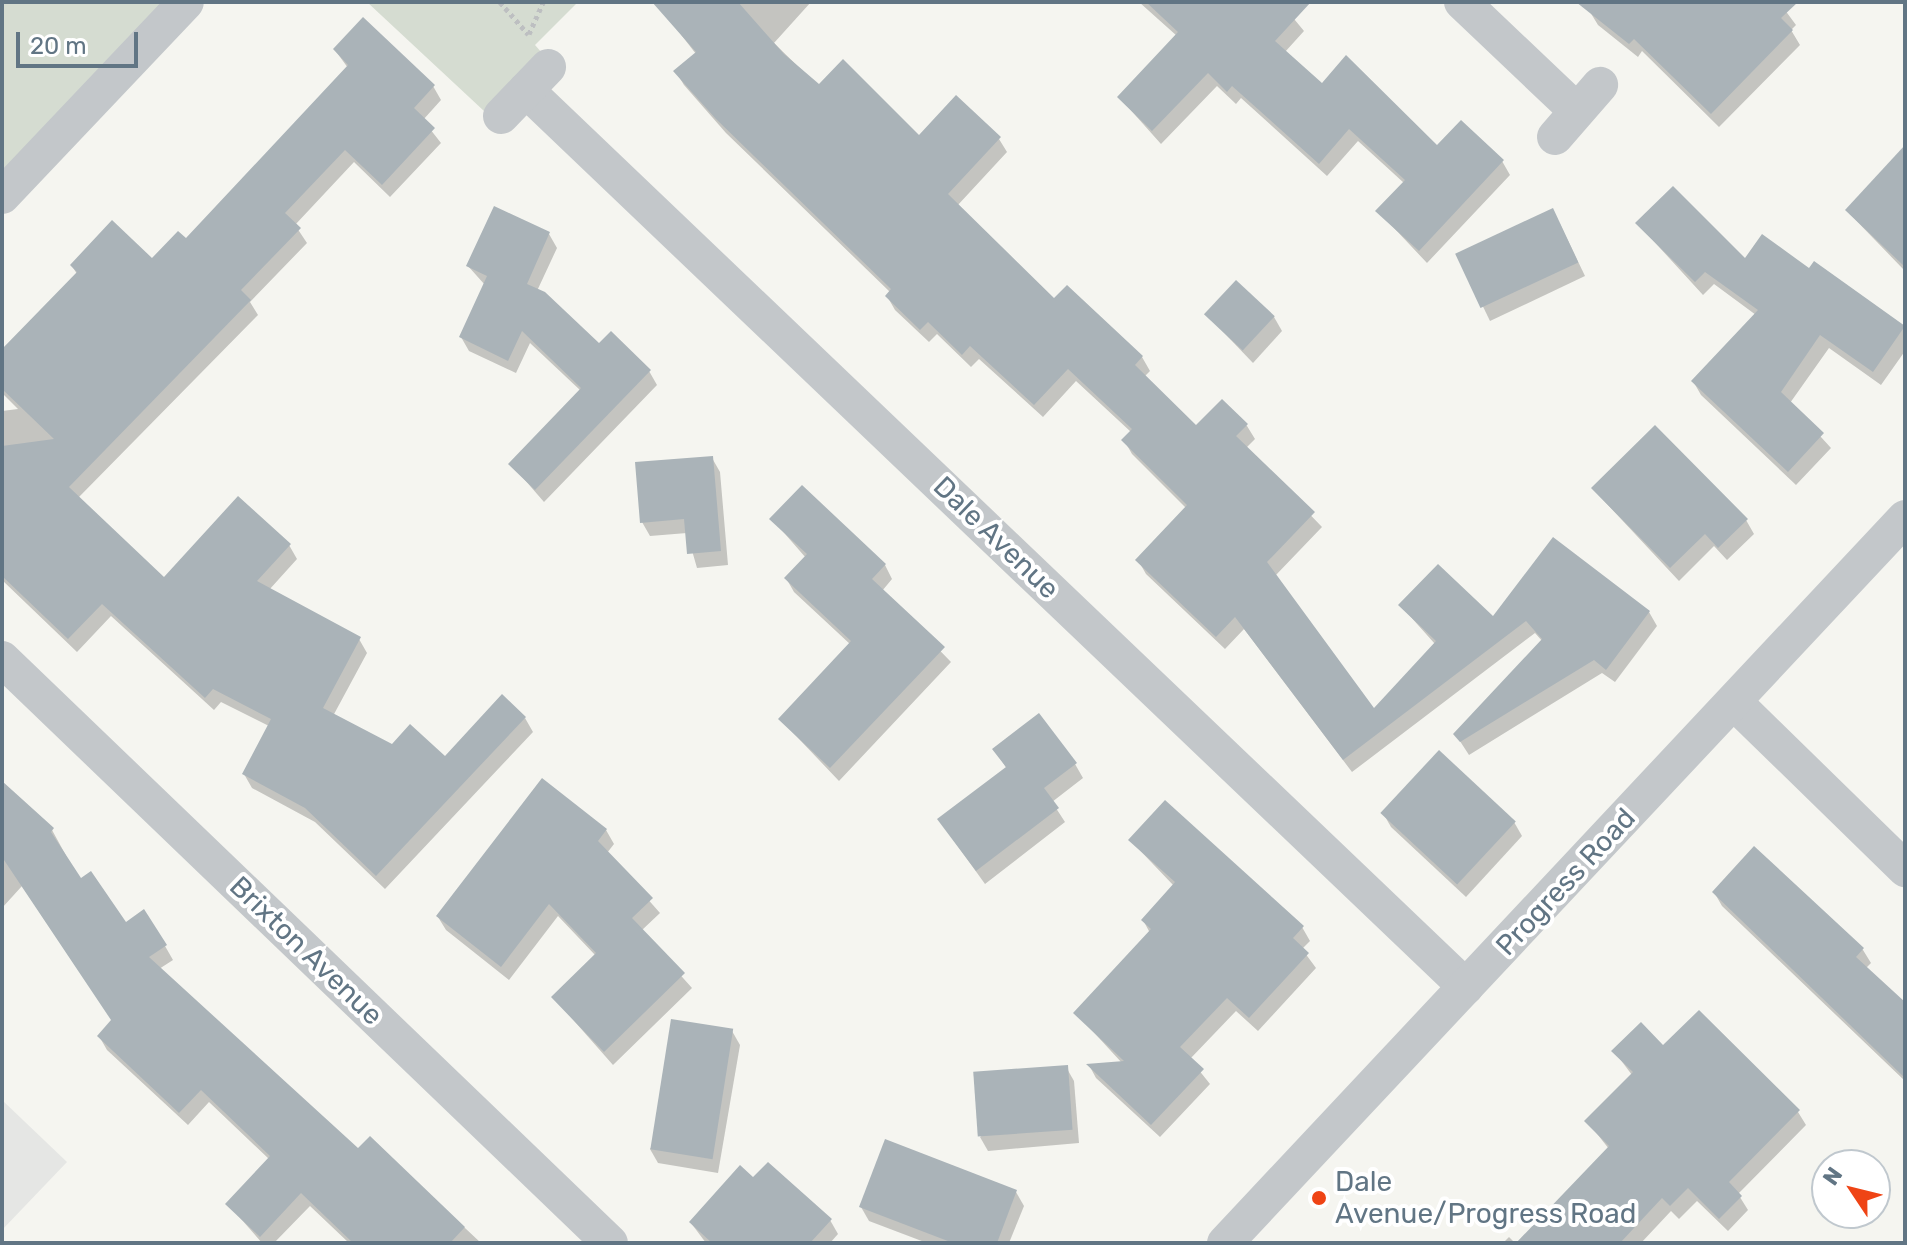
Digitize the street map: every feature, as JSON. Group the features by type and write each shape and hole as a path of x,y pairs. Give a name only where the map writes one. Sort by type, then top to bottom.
{"street":[{"path":"2,196 186,2"},
{"path":"1462,2 1577,111"},
{"name":"Dale Avenue","path":"501,116 537,78 1466,987"},
{"name":"Progress Road","path":"1225,1243 1735,703 1905,518"},
{"name":"Brixton Avenue","path":"2,659 610,1243"},
{"path":"1735,703 1905,869"}],"path":[{"path":"529,35 543,2"}],"shaded area":[{"path":"2,2 167,2 2,176"},
{"path":"367,2 578,2 535,45 542,53 484,111"},
{"path":"2,1100 67,1162 2,1230"}],"building":[{"path":"652,2 738,2 784,54 819,84 843,59 919,135 956,95 1001,137 948,194 1054,298 1067,285 1143,356 1135,365 1196,425 1222,399 1248,424 1236,436 1315,512 1267,562 1374,708 1436,641 1398,605 1438,564 1493,616 1553,537 1650,611 1606,670 1594,660 1460,742 1453,734 1542,639 1526,621 1343,760 1235,617 1216,637 1135,560 1187,505 1121,440 1132,429 1068,369 1034,405 970,346 962,355 928,322 920,330 885,296 891,289 716,119 673,71 696,52"},
{"path":"1146,2 1311,2 1275,41 1322,83 1346,55 1437,145 1461,120 1504,160 1419,251 1375,211 1405,180 1349,129 1319,164 1232,86 1227,92 1208,73 1152,131 1117,97 1178,32"},
{"path":"1576,2 1798,2 1781,18 1793,30 1711,114 1634,39 1629,44"},
{"path":"363,17 435,85 414,108 435,128 382,185 345,150 285,213 301,228 241,290 251,300 69,487 164,577 238,496 291,544 257,581 361,637 323,708 392,744 410,724 445,756 502,694 526,717 376,876 305,808 242,774 271,719 213,689 205,698 102,604 68,639 2,576 2,446 54,439 2,389 2,349 77,272 70,265 112,220 152,258 178,231 186,238 348,65 333,49"},
{"path":"1905,145 1905,267 1845,210"},
{"path":"1673,186 1745,258 1762,234 1809,268 1814,261 1905,326 1873,372 1820,335 1781,392 1824,433 1788,472 1691,381 1758,310 1705,272 1695,282 1635,223"},
{"path":"494,206 550,232 527,284 545,292 599,343 611,331 651,370 535,490 508,464 581,388 522,331 508,361 459,337 487,276 466,266"},
{"path":"1553,208 1578,262 1480,308 1455,254"},
{"path":"1236,280 1275,316 1243,351 1204,314"},
{"path":"1655,425 1748,519 1718,548 1705,534 1670,568 1591,488"},
{"path":"713,456 721,551 687,554 684,519 640,523 635,462"},
{"path":"802,485 886,564 872,579 945,647 830,768 778,719 851,641 784,578 807,554 769,519"},
{"path":"1039,713 1077,763 1044,788 1059,808 976,871 937,819 1006,767 992,749"},
{"path":"1439,750 1516,822 1457,885 1380,813"},
{"path":"542,778 607,829 598,841 653,898 632,918 685,973 604,1052 551,997 596,953 549,904 501,967 436,916"},
{"path":"2,781 54,828 51,832 81,878 91,871 126,922 144,909 167,945 149,957 358,1148 370,1136 465,1227 450,1243 353,1243 301,1193 260,1237 225,1204 270,1156 201,1090 179,1113 97,1036 111,1020 2,857"},
{"path":"1165,800 1304,926 1293,938 1309,953 1249,1018 1227,998 1180,1047 1204,1069 1151,1125 1086,1064 1124,1061 1073,1013 1151,929 1141,920 1175,882 1128,840"},
{"path":"1754,846 1864,948 1856,957 1905,1002 1905,1078 1712,892"},
{"path":"1699,1010 1800,1110 1729,1182 1742,1196 1719,1219 1688,1188 1670,1206 1662,1198 1620,1243 1516,1243 1609,1146 1584,1121 1633,1072 1611,1051 1641,1022 1663,1045"},
{"path":"671,1019 733,1029 713,1159 650,1149"},
{"path":"1068,1065 1073,1130 978,1136 973,1072"},
{"path":"885,1139 1017,1190 997,1243 953,1243 859,1207"},
{"path":"768,1162 832,1219 810,1243 712,1243 689,1222 740,1165 753,1177"}],"place":[{"name":"Dale Avenue/Progress Road","path":"1319,1198"}]}
